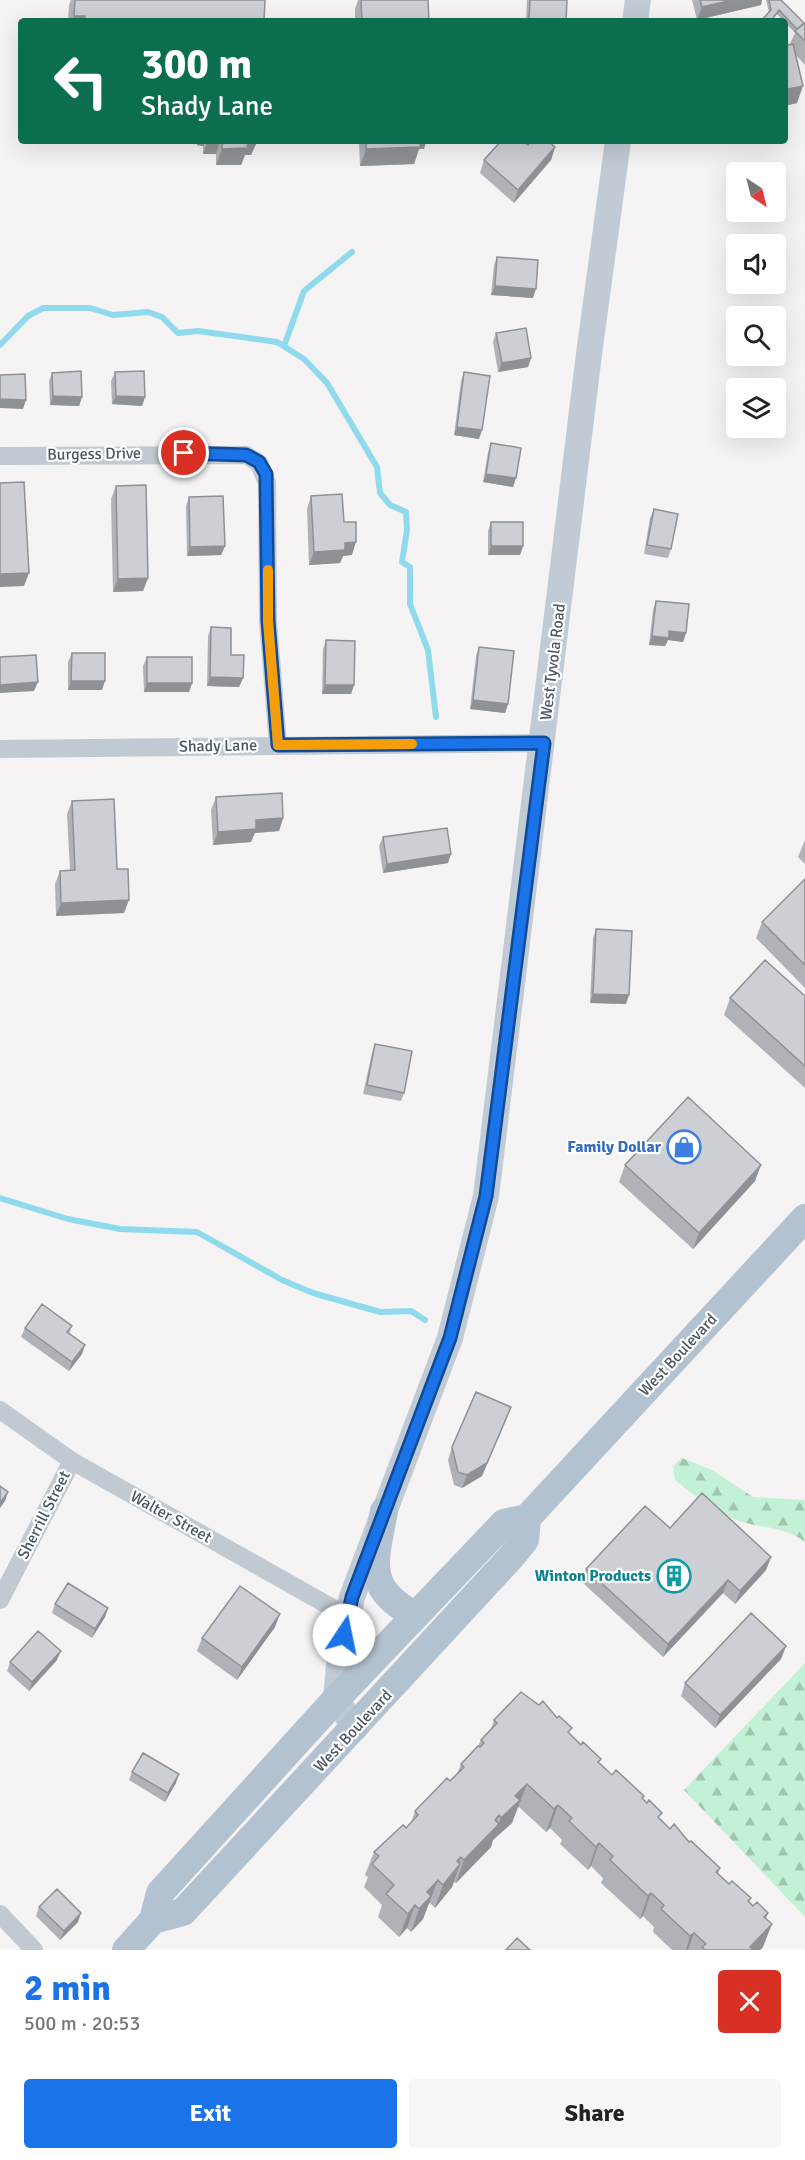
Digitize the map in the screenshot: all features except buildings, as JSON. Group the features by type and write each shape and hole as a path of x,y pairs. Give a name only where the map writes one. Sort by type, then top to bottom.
{"main road":[{"name":"West Boulevard","path":"126,1950 153,1920 160,1893 336,1699 504,1523 527,1518 805,1218"},
{"path":"384,1511 377,1547 376,1574 389,1600 415,1615"},
{"name":"West Boulevard","path":"153,1920 183,1912 356,1728 519,1548 525,1540 527,1518"}],"street":[{"path":"635,18 638,0"},
{"name":"West Tyvola Road","path":"336,1699 347,1616 450,1338 486,1196 544,743 589,354 618,144"},
{"name":"Burgess Drive","path":"0,456 184,453 246,455 259,462 267,483 268,621 278,745"},
{"name":"Shady Lane","path":"0,749 544,743"},
{"name":"Walter Street","path":"0,1410 72,1461 347,1616"},
{"name":"Sherrill Street","path":"0,1600 72,1461"},
{"path":"336,1699 356,1728"},
{"path":"0,1914 34,1950"}],"green space":[{"path":"682,1458 712,1470 753,1497 805,1500 805,1542 779,1530 734,1519 703,1502 675,1480 673,1466"},
{"path":"805,1663 805,1917 684,1790"}],"waterway":[{"path":"284,346 304,291 352,252"},
{"path":"0,345 28,316 43,308 90,308 113,315 148,312 162,317 178,333 198,331 277,342 304,359 327,383 377,467 380,493 390,505 406,512 407,530 402,562 410,567 410,604 428,650 436,717"},
{"path":"0,1198 68,1219 120,1229 197,1232 282,1280 313,1293 380,1312 411,1311 425,1320"}],"slow traffic":[{"path":"268,570 268,621 278,745 412,744"}],"place":[{"name":"Family Dollar","path":"684,1147"},
{"name":"Winton Products","path":"674,1576"}],"route":[{"path":"184,453 246,455 259,462 266,474 268,621 278,745 544,743 486,1196 450,1338 352,1597 344,1635"}]}
